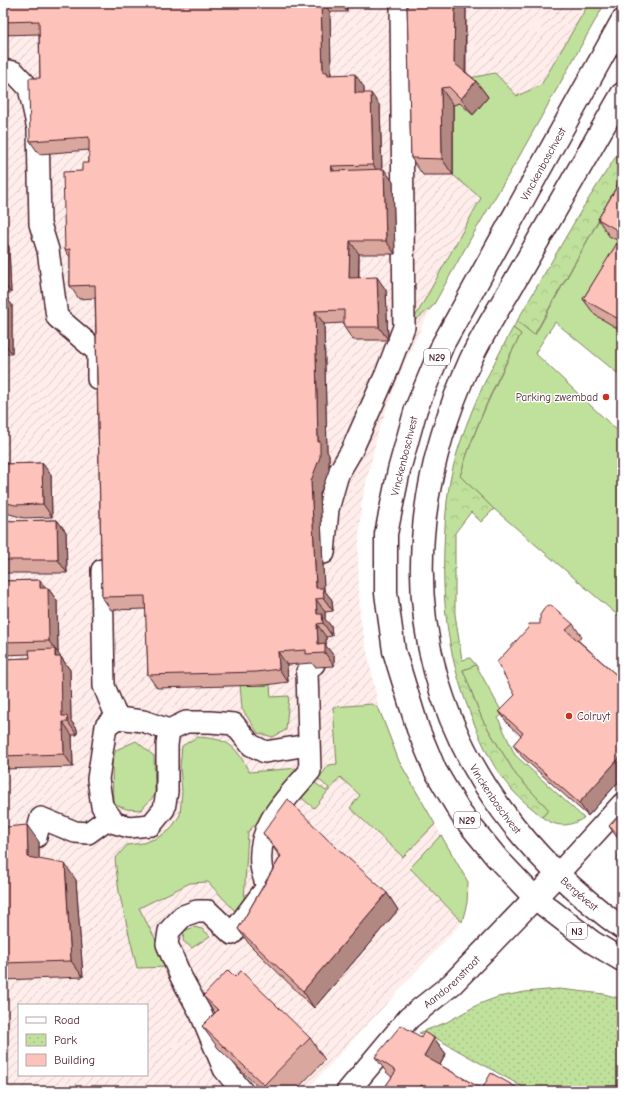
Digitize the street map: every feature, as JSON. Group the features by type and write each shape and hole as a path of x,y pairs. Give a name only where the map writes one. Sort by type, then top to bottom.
{"main road":[{"name":"Vinckenboschvest","path":"535,898 498,858 461,814 435,770 418,729 394,651 386,593 386,534 399,470 416,409 443,344 622,21"},
{"name":"Vinckenboschvest","path":"557,875 518,833 484,787 464,752 452,723 441,693 429,648 422,594 422,534 429,486 439,446 448,416 471,358 622,94"},
{"name":"Aandorenstraat","path":"348,1091 409,1018 452,984 557,875"},
{"name":"Bergévest","path":"557,875 622,928"},
{"name":"N3","path":"535,898 592,942 622,960"}],"street":[{"path":"324,552 328,509 338,474 352,450 386,374 404,328 401,3"},
{"path":"3,70 14,72 29,88 38,129 40,224 48,250 57,316 98,352 99,397"},
{"path":"101,548 104,686 118,718"},
{"path":"242,1091 224,1069 201,1014 181,977 167,944 169,931 183,916 197,911 208,911 232,934 267,887 260,864 264,834 271,819 310,771 308,745 307,672 314,664"},
{"path":"169,730 166,744 167,792 164,809 151,825 129,827 114,824 102,806 98,779 106,726 118,718 143,721 169,730 186,722 234,724 251,745 265,752 308,745"},
{"path":"557,875 622,804"},
{"path":"36,837 41,818 75,832 88,833 110,818"}],"shaded area":[{"path":"3,3 601,3 424,322 403,366 378,432 361,506 358,554 360,617 379,709 399,761 468,882 467,903 462,922 306,1091 3,1091"}],"green space":[{"path":"589,3 605,3 433,306 412,323 481,198 453,175 453,105 460,103 465,79 495,73 517,96 541,85"},
{"path":"622,147 622,175 605,209 534,335 517,321 582,209"},
{"path":"622,175 622,377 555,322 535,353 622,435 622,619 494,509 460,476 472,439 487,404 521,334 513,328 517,321 535,335 605,209"},
{"path":"513,328 521,334 487,404 472,439 460,476 494,509 481,522 471,512 455,533 455,614 462,660 470,658 476,665 463,670 482,719 516,775 549,810 542,817 520,798 507,784 495,767 481,741 458,679 449,637 444,594 446,512 449,485 456,456 477,400"},
{"path":"476,665 503,714 498,718 515,755 584,818 568,825 558,825 547,821 542,817 549,810 516,775 482,719 463,670"},
{"path":"240,684 270,685 271,697 289,696 286,730 273,737 258,733 242,709"},
{"path":"372,704 379,709 399,761 435,824 403,857 350,808 360,795 340,777 314,808 299,796 314,782 326,791 329,788 318,779 329,765 337,764 333,707"},
{"path":"197,737 216,739 235,749 249,772 299,768 297,779 248,832 244,901 235,911 208,882 190,883 139,908 170,967 137,968 119,892 115,859 127,845 143,843 157,838 170,830 180,815 182,791 180,767 182,746"},
{"path":"136,741 154,756 155,795 141,810 126,809 113,803 112,762 116,750"},
{"path":"441,835 468,882 467,903 462,922 410,868"},
{"path":"619,844 622,847 622,877 617,862"},
{"path":"194,927 202,929 210,936 192,948 183,941 184,931"},
{"path":"559,989 604,994 622,999 622,1091 530,1091 432,1036 419,1033 447,1022 479,1004 498,997 525,992"}],"building":[{"path":"3,3 321,3 323,72 327,72 328,75 355,74 355,93 371,93 373,165 331,166 332,171 384,169 386,241 350,241 349,278 377,277 379,327 344,327 344,310 315,311 318,442 320,441 320,457 311,481 316,588 323,588 324,598 316,599 317,614 322,614 323,623 317,624 318,644 325,643 325,653 306,654 306,650 278,652 279,669 257,672 148,675 145,596 102,597 95,285 70,286 70,249 65,250 63,172 82,171 82,163 89,163 89,137 30,141 29,78 40,78 39,21 3,22"},
{"path":"407,3 455,3 454,63 476,81 461,99 449,87 441,88 442,159 411,158"},
{"path":"622,178 622,233 598,219"},
{"path":"622,235 622,321 583,299"},
{"path":"42,463 43,504 15,505 3,502 3,464"},
{"path":"57,520 58,560 3,560 3,521"},
{"path":"40,580 40,588 48,588 49,641 3,642 3,581"},
{"name":"Colruyt","path":"551,605 573,624 566,630 622,680 622,755 579,803 513,745 523,733 499,711 515,695 497,662 528,628 529,624 540,624 540,615 546,606"},
{"path":"55,649 55,657 61,657 62,716 67,716 68,722 63,722 64,754 3,756 3,659 30,658 29,650"},
{"path":"288,799 326,838 387,893 303,991 238,929 281,856 263,833"},
{"path":"622,812 622,838 609,826"},
{"path":"27,825 28,857 65,864 71,961 3,963 3,847 6,827"},
{"path":"228,970 235,977 241,971 310,1038 264,1085 202,1026 218,1010 203,996"},
{"path":"401,1025 421,1037 424,1032 434,1038 424,1056 482,1089 491,1073 523,1091 431,1091 421,1085 418,1091 392,1091 385,1087 396,1071 375,1057"}],"place":[{"name":"Parking zwembad","path":"606,397"},
{"name":"Colruyt","path":"569,716"}]}
